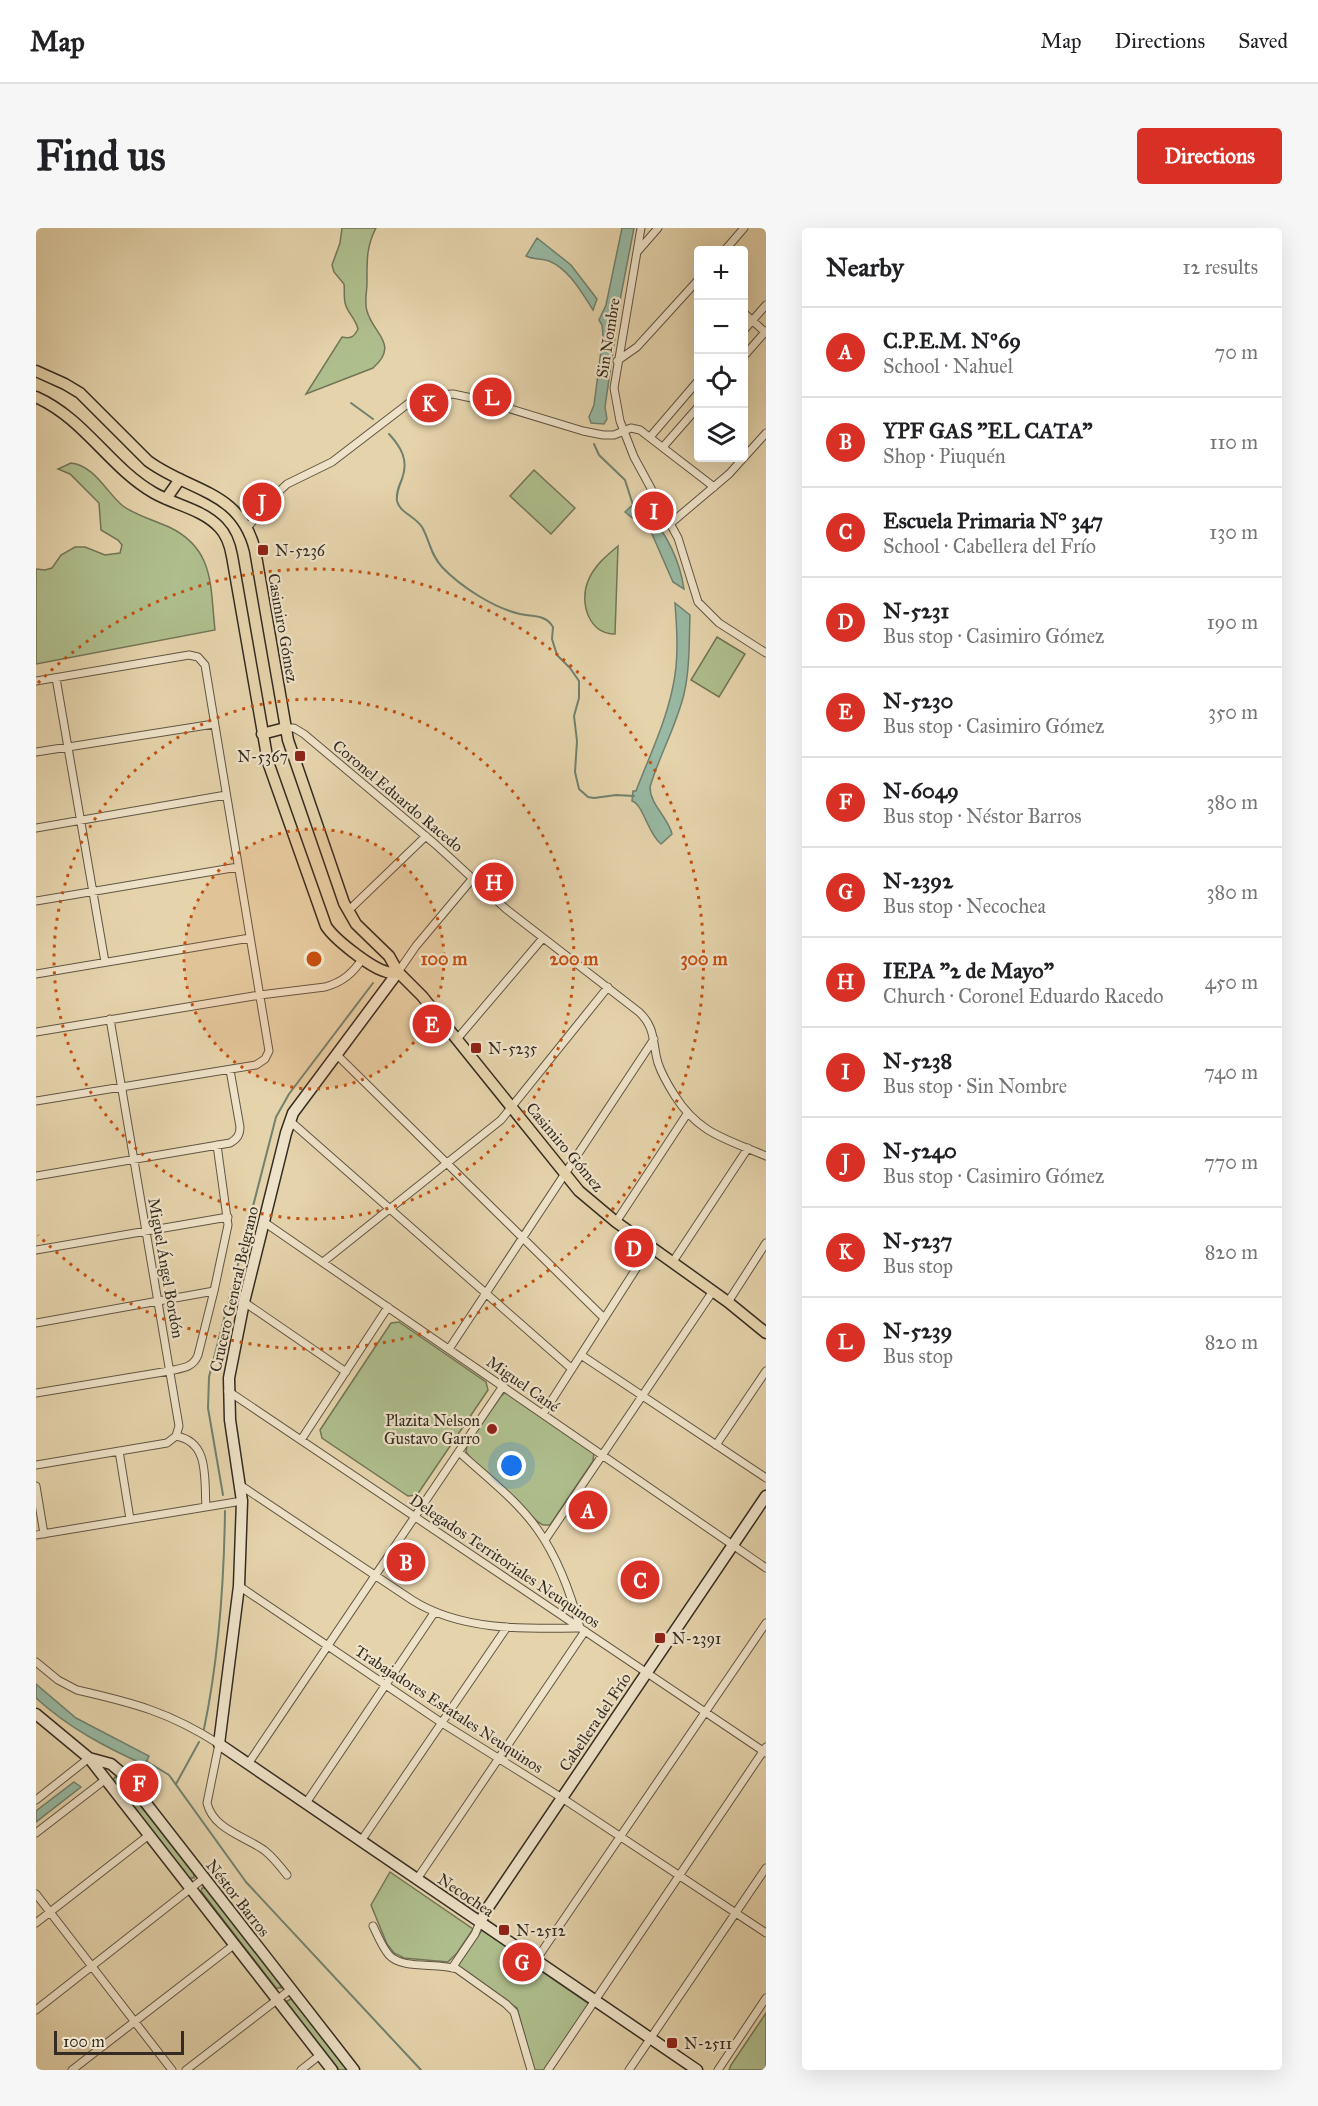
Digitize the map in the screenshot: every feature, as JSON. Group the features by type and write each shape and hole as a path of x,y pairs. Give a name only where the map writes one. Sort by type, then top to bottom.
{"main road":[{"name":"Casimiro Gómez","path":"36,371 80,393 159,469 225,502 247,528 255,550 285,728 294,762 348,911 356,924 389,956 398,972 416,989 565,1174 588,1199 616,1222 728,1302 766,1333"},
{"name":"Casimiro Gómez","path":"36,398 66,414 132,477 152,492 210,519 219,527 230,545 262,734 272,774 326,926 333,937 382,971 398,972"},
{"path":"166,499 180,479"},
{"path":"262,734 285,728"}],"street":[{"name":"Sin Nombre","path":"641,228 614,388 623,431 634,457 671,524 698,602 719,623 766,653"},
{"path":"636,253 658,228"},
{"path":"728,246 744,228"},
{"path":"617,361 637,347 694,285"},
{"path":"748,326 766,304"},
{"path":"746,354 766,332 748,317"},
{"path":"650,436 694,387"},
{"path":"247,528 273,497 288,484 332,462 409,403 430,395 453,394 481,400 598,434 614,435 636,429 650,436 714,487"},
{"path":"663,447 698,408"},
{"path":"671,524 714,487 766,433"},
{"path":"36,681 189,655 198,657 205,664 269,1047 265,1059 256,1065 36,1101"},
{"path":"56,678 105,962"},
{"path":"36,753 214,724"},
{"name":"Coronel Eduardo Racedo","path":"285,728 294,728 304,734 426,836 497,901 644,1016 651,1027 662,1074 687,1114 706,1130 766,1156"},
{"path":"36,828 226,795"},
{"path":"348,911 426,836"},
{"path":"36,901 238,867"},
{"name":"Crucero General Belgrano","path":"286,1875 275,1859 264,1850 230,1831 215,1819 209,1812 207,1803 219,1744 238,1586 242,1501 230,1420 228,1391 232,1359 264,1221 290,1121 298,1104 337,1055 416,946 473,878"},
{"path":"36,974 250,938"},
{"path":"457,1040 543,938"},
{"path":"36,1032 335,984 353,973 363,958"},
{"path":"323,1262 496,1124 512,1108 608,987"},
{"name":"Miguel Ángel Bordón","path":"110,1020 179,1426 176,1436"},
{"path":"449,1349 654,1039"},
{"path":"337,1055 604,1318"},
{"path":"36,1176 230,1143 238,1137 240,1127 230,1070"},
{"path":"616,1222 687,1114"},
{"path":"290,1121 572,1369"},
{"path":"36,1393 169,1371 194,1363 198,1355 227,1232 228,1218 217,1145"},
{"path":"672,1263 748,1149"},
{"path":"36,1250 228,1218"},
{"name":"Miguel Cané","path":"264,1221 766,1568"},
{"path":"728,1302 766,1243"},
{"path":"543,1414 650,1246"},
{"path":"36,1323 214,1291"},
{"path":"544,1540 713,1291"},
{"path":"244,1302 346,1372"},
{"path":"301,1440 388,1307"},
{"path":"581,1355 766,1478"},
{"path":"716,1445 766,1371"},
{"path":"248,1764 503,1386"},
{"name":"Delegados Territoriales Neuquinos","path":"228,1391 646,1673 765,1750"},
{"path":"36,1465 167,1443 176,1436 191,1440 200,1452 206,1507"},
{"path":"119,1451 130,1519"},
{"path":"459,1452 523,1512 544,1540 565,1580 583,1630"},
{"path":"240,1485 434,1613 507,1627 583,1630"},
{"path":"36,1486 40,1534 242,1501"},
{"name":"Cabellera del Frío","path":"452,1968 475,1934 485,1911 766,1496"},
{"name":"Trabajadores Estatales Neuquinos","path":"238,1586 442,1723 562,1798 766,1933"},
{"path":"306,1803 434,1613"},
{"path":"536,1960 766,1623"},
{"path":"361,1841 507,1627"},
{"path":"417,1879 583,1630"},
{"path":"36,1662 67,1686 147,1707 182,1722 219,1744"},
{"name":"Néstor Barros","path":"36,1714 89,1758 332,2070"},
{"name":"Necochea","path":"219,1744 697,2070"},
{"path":"548,2070 765,1750"},
{"path":"36,1800 89,1758"},
{"name":"Néstor Barros","path":"89,1758 107,1763 121,1772 354,2070"},
{"path":"36,1833 106,1779"},
{"path":"36,1923 149,1835"},
{"path":"629,2070 766,1868"},
{"path":"36,2010 204,1878"},
{"path":"36,1894 172,2070"},
{"path":"373,1926 388,1954 396,1960 404,1963 452,1968 506,2004 514,2012 531,2070"},
{"path":"72,2070 234,1944"},
{"path":"186,2070 291,1989"},
{"path":"718,2070 766,1998"},
{"path":"301,2070 321,2055"}],"shaded area":[{"path":"342,228 376,228 368,255 366,304 370,319 385,345 384,352 381,360 373,368 306,394 342,337 352,337 358,329 346,306 344,284 334,272 332,265 340,243"},
{"path":"622,228 634,228 621,295 605,407 607,419 604,424 591,423 589,417 594,405 603,335 599,320 606,305"},
{"path":"537,238 571,265 597,299 593,310 563,270 549,261 526,256"},
{"path":"71,463 94,474 123,506 169,527 195,546 207,570 215,630 36,664 36,569 52,568 61,555 75,547 85,547 105,555 120,553 122,545 101,530 99,503 70,474 58,469"},
{"path":"534,470 575,508 551,534 510,496"},
{"path":"638,500 668,541 682,576 684,589 673,582 652,534 625,512"},
{"path":"618,546 615,634 606,633 593,623 588,616 585,599 588,581 594,571"},
{"path":"675,603 690,615 689,654 681,706 650,787 653,800 672,834 661,844 636,803 632,801 633,791 636,791 662,726 673,686 677,655"},
{"path":"717,637 745,654 719,697 691,680"},
{"path":"399,1322 486,1382 488,1390 417,1495 408,1496 322,1438 320,1430 391,1323"},
{"path":"506,1392 594,1452 593,1461 550,1525 538,1522 466,1452 467,1445"},
{"path":"36,1684 76,1718 149,1756 145,1765 102,1744 61,1719 36,1698"},
{"path":"115,1777 119,1778 194,1874 194,1878 189,1878 113,1780"},
{"path":"74,1782 81,1787 36,1822 36,1811"},
{"path":"390,1872 473,1929 448,1962 404,1958 394,1953 387,1944 371,1905"},
{"path":"202,1888 206,1888 281,1988 276,1988 201,1891"},
{"path":"482,1930 589,2004 544,2070 534,2070 517,2008 457,1967"},
{"path":"291,1999 347,2070 339,2070 288,2004 287,2001"},
{"path":"766,2013 766,2070 729,2070 731,2065"}],"waterway":[{"path":"351,403 373,419"},
{"path":"389,434 403,454 405,466 397,501 401,509 422,527 442,567 468,589 489,602 510,611 542,618 553,627 552,639 557,655 579,681 579,698 574,716 577,741 575,772 579,789 588,797 594,798 616,795 634,796"},
{"path":"594,444 599,455 625,480 633,505"},
{"path":"223,1495 208,1408 209,1377 276,1117 289,1094 373,983"},
{"path":"204,1729 220,1620 225,1511"},
{"path":"176,1784 199,1742"},
{"path":"146,1761 169,1775 246,1882 421,2070"}],"place":[{"name":"N-5239","path":"492,397"},
{"name":"N-5237","path":"429,403"},
{"name":"N-5240","path":"262,502"},
{"name":"N-5238","path":"654,511"},
{"name":"N-5236","path":"263,550"},
{"name":"N-5367","path":"300,756"},
{"name":"IEPA \"2 de Mayo\"","path":"494,882"},
{"name":"N-5230","path":"432,1024"},
{"name":"N-5235","path":"476,1048"},
{"name":"N-5231","path":"634,1248"},
{"name":"Plazita Nelson Gustavo Garro","path":"492,1429"},
{"name":"C.P.E.M. Nº69","path":"588,1510"},
{"name":"YPF GAS \"EL CATA\"","path":"406,1562"},
{"name":"Escuela Primaria N° 347","path":"640,1580"},
{"name":"N-2391","path":"660,1638"},
{"name":"N-6049","path":"139,1783"},
{"name":"N-2512","path":"504,1930"},
{"name":"N-2392","path":"522,1962"},
{"name":"N-2511","path":"672,2043"}]}
